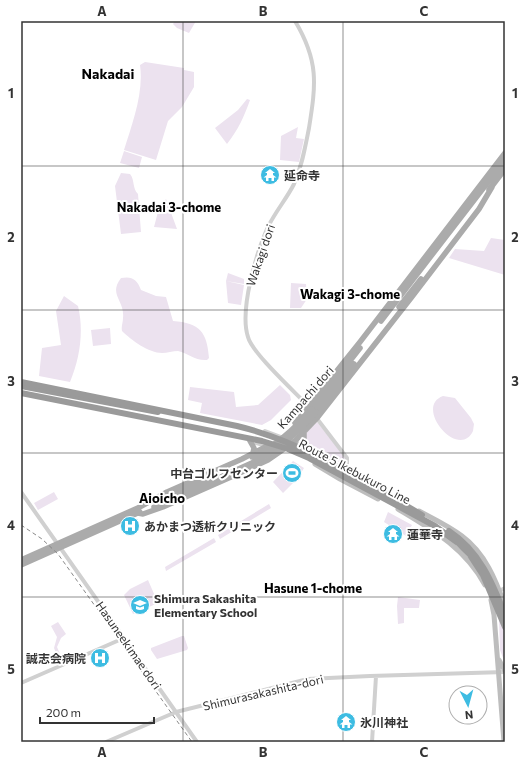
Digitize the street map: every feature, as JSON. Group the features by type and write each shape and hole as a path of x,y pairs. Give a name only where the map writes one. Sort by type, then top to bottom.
{"highway":[{"name":"Route 5 Ikebukuro Line","path":"21,381 237,426 269,435 301,448 436,523 462,540 474,552 483,566 505,615"},
{"path":"21,387 119,407 178,414"},
{"name":"Route 5 Ikebukuro Line","path":"21,394 249,439 279,446 309,458 434,526 458,543 470,555 483,575 505,627"},
{"path":"119,407 152,416 172,426"}],"main road":[{"path":"505,153 393,310 379,335 365,345 281,437 253,454 167,492 138,511 143,514 163,507 255,466 284,450 294,442 317,418 365,345 375,326 393,310 479,209 505,169"},
{"name":"Kampachi dori","path":"21,565 59,546 256,456 278,442 302,420 365,345 505,161"},
{"name":"Kampachi dori","path":"138,511 163,503 262,458 284,445 306,424 365,345"},
{"path":"304,432 304,440 310,449"},
{"path":"281,437 310,449 346,468 462,536 481,554 489,566 503,590 505,606"},
{"path":"250,441 254,448 253,454"},
{"path":"268,446 284,450 310,461 340,479 390,504 445,538 466,557 489,593 494,610 504,742"},
{"name":"Kampachi dori","path":"21,560 59,546"},
{"path":"497,654 505,672"}],"street":[{"name":"Wakagi dori","path":"295,21 309,46 315,74 315,96 301,165 292,187 269,226 250,282 247,302 246,332 252,345 309,407 347,458 346,468"},
{"path":"21,381 258,430 281,437"},
{"path":"21,394 268,446"},
{"name":"Hasuneekimae dori","path":"21,492 197,742"},
{"path":"489,593 503,590"},
{"path":"21,683 124,638"},
{"name":"Shimurasakashita-dori","path":"106,742 176,712 308,680 376,676 505,672"},
{"path":"372,742 376,676"}],"shaded area":[{"path":"175,21 196,21 189,33 177,28 173,24"},
{"path":"145,62 184,68 184,70 194,72 194,87 182,107 168,121 156,160 124,150 139,97 141,76 140,65"},
{"path":"247,99 250,100 243,118 227,144 215,128 238,110"},
{"path":"298,127 296,138 304,139 299,162 280,160 281,136"},
{"path":"124,151 142,157 139,168 120,163"},
{"path":"121,173 130,174 133,179 136,192 138,194 141,232 121,234 115,186"},
{"path":"166,199 177,229 154,227 158,212"},
{"path":"491,238 505,240 505,275 449,258 455,249 484,251"},
{"path":"228,273 244,279 244,284 226,281"},
{"path":"128,277 134,279 138,283 141,290 156,296 166,297 173,321 190,324 200,330 204,335 209,358 207,360 203,360 178,351 164,353 152,351 135,342 126,335 122,331 123,312 116,293 117,284 121,278"},
{"path":"226,281 244,285 241,305 228,303"},
{"path":"291,283 306,284 307,299 301,308 290,308"},
{"path":"64,296 78,306 81,325 79,354 70,382 39,376 42,348 61,345 56,311"},
{"path":"110,328 111,344 93,346 91,330"},
{"path":"280,385 290,395 291,400 271,420 262,425 200,413 202,403 188,400 190,387 234,392 236,407 258,405"},
{"path":"443,396 455,398 471,418 474,424 473,431 466,439 458,440 449,436 436,420 433,410 435,402"},
{"path":"317,422 346,458 344,465 308,446 304,435"},
{"name":"中台ゴルフセンター","path":"293,461 304,468 298,478 283,493 273,482"},
{"path":"54,492 58,499 38,510 34,503"},
{"path":"269,504 271,508 220,539 218,535"},
{"path":"388,512 412,525 406,536 384,522"},
{"path":"214,538 216,542 166,571 165,567"},
{"path":"148,580 158,603 133,614 124,595 130,589"},
{"path":"398,597 420,600 419,608 404,608 404,623 398,624 397,606"},
{"path":"499,621 505,622 505,663 500,650"},
{"path":"58,622 66,634 61,638 57,647 63,661 60,663 54,648 57,637 51,626"},
{"path":"184,636 188,648 187,650 157,659 151,650 151,648"}],"railway":[{"path":"21,525 42,539 58,554 192,742"}],"place":[{"name":"延命寺","path":"270,175"},
{"name":"中台ゴルフセンター","path":"292,473"},
{"name":"あかまつ透析クリニック","path":"130,526"},
{"name":"蓮華寺","path":"393,534"},
{"name":"Shimura Sakashita Elementary School","path":"140,605"},
{"name":"誠志会病院","path":"100,658"},
{"name":"氷川神社","path":"346,722"}],"district":[{"name":"Nakadai","path":"108,73"},
{"name":"Nakadai 3-chome","path":"169,207"},
{"name":"Wakagi 3-chome","path":"350,294"},
{"name":"Aioicho","path":"162,498"},
{"name":"Hasune 1-chome","path":"313,588"}]}
